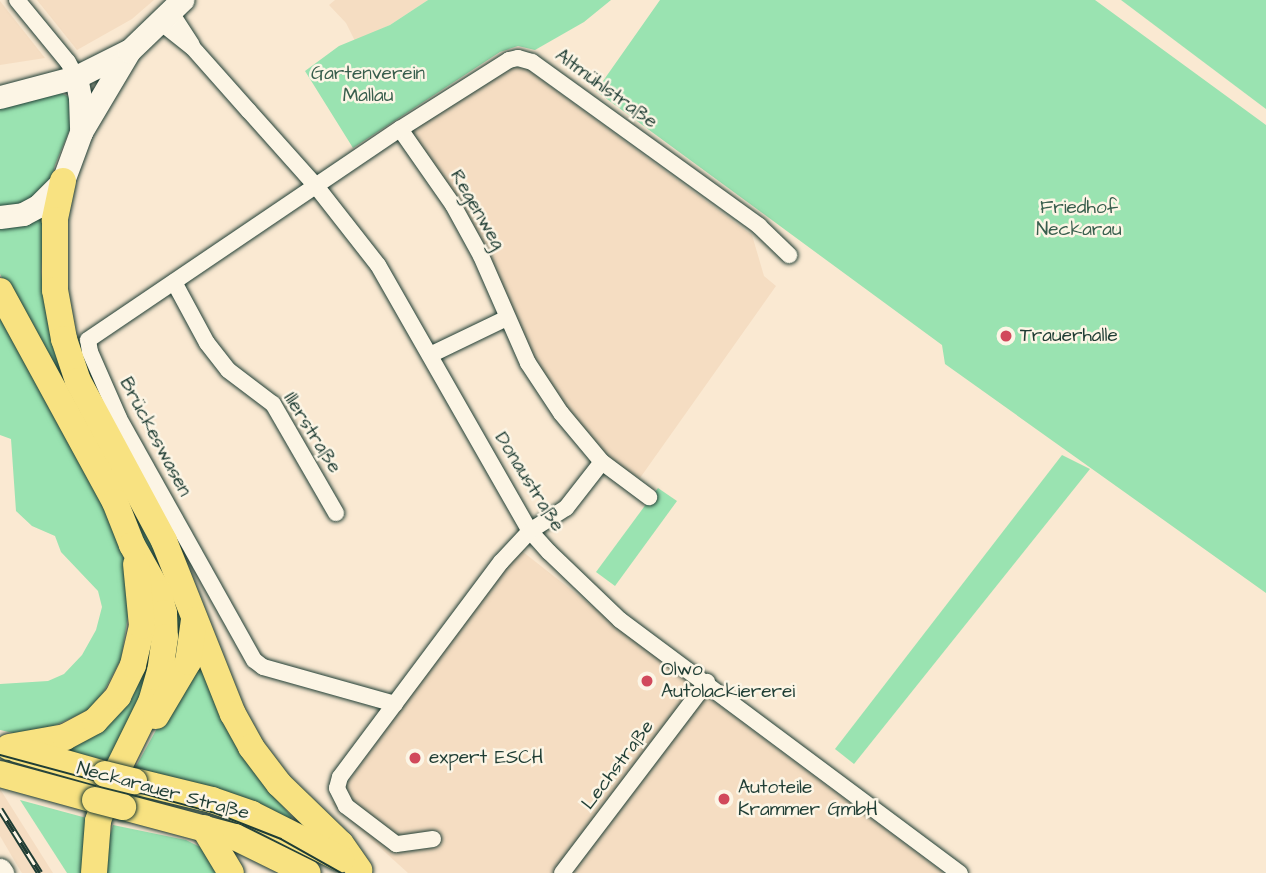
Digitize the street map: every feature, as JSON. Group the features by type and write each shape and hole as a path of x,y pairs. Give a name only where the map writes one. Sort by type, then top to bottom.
{"main road":[{"path":"171,11 130,51 81,132 63,181 55,220 54,257 58,314 67,348 93,412 164,541 233,713 251,747 279,784 341,844 361,872"},
{"path":"0,97 76,78 130,51"},
{"path":"76,78 80,98 81,132"},
{"path":"0,218 23,214 38,206 63,181"},
{"path":"0,291 115,502 132,545 159,593 165,637 150,702 111,783 98,821 94,873"},
{"path":"5,746 65,737 96,721 118,696 133,665 142,626 140,580 132,545"},
{"path":"103,873 101,848 119,784 188,662 194,611"},
{"name":"Neckarauer Straße","path":"5,746 212,800 252,814 324,848 361,872"},
{"name":"Neckarauer Straße","path":"11,778 204,828 261,848 308,873"},
{"path":"204,828 231,873"}],"street":[{"path":"17,0 76,78"},
{"name":"Donaustraße","path":"171,11 193,48 316,186 378,265 530,531 620,620 707,682 960,873"},
{"path":"48,87 54,65 53,45"},
{"name":"Altmühlstraße","path":"316,186 400,129 509,60 518,58 532,62 760,226 789,255"},
{"name":"Regenweg","path":"400,129 453,205 481,256 528,363 561,414 602,462 649,497"},
{"name":"Brückeswasen","path":"316,186 88,340 90,352 119,418 254,660 263,667 395,704"},
{"name":"Illerstraße","path":"174,282 207,343 228,370 273,404 336,513"},
{"path":"430,355 508,318"},
{"path":"433,839 396,844 346,806 337,788 340,777 501,562 530,531 566,508 602,462"},
{"name":"Lechstraße","path":"562,873 707,682"}],"shaded area":[{"path":"37,0 154,0 132,19 77,50"},
{"path":"335,0 428,0 390,25 355,41 346,23 329,5"},
{"path":"0,1 4,6 45,58 0,65"},
{"path":"512,67 527,69 752,235 764,276 776,286 640,478 606,459 531,362 485,255 410,130"},
{"path":"518,548 713,701 944,873 408,873 332,804"},
{"path":"0,789 53,873 22,873 0,836"}],"green space":[{"name":"Gartenverein Mallau","path":"428,0 611,0 584,22 535,50 518,46 500,52 353,148 305,71 339,46 390,25"},
{"name":"Friedhof Neckarau","path":"660,0 1095,0 1266,125 1266,593 945,364 942,345 596,91"},
{"path":"1121,0 1266,0 1266,109"},
{"path":"46,93 61,93 69,97 72,124 55,165 45,209 41,272 47,318 182,606 177,663 76,411 0,274 0,105"},
{"path":"0,311 96,490 123,552 130,603 121,659 103,693 88,710 42,731 18,734 0,730 0,684 48,681 64,674 82,655 96,630 102,607 98,591 61,552 55,536 32,526 16,511 11,439 0,435"},
{"path":"1062,455 1090,469 854,764 835,749"},
{"path":"658,488 677,501 615,586 596,572"},
{"path":"150,621 152,672 111,766 52,750 83,738"},
{"path":"197,656 268,789 292,817 290,821 134,770"},
{"path":"20,800 94,820 88,873 67,873"},
{"path":"113,825 186,840 200,847 222,873 107,873 107,846"}],"tram line":[{"path":"0,755 215,813 281,839 341,873"}],"railway":[{"path":"0,809 40,873"}],"place":[{"name":"Trauerhalle","path":"1006,336"},
{"name":"Olwo Autolackiererei","path":"647,681"},
{"name":"expert ESCH","path":"415,758"},
{"name":"Autoteile Krammer GmbH","path":"724,799"}]}
